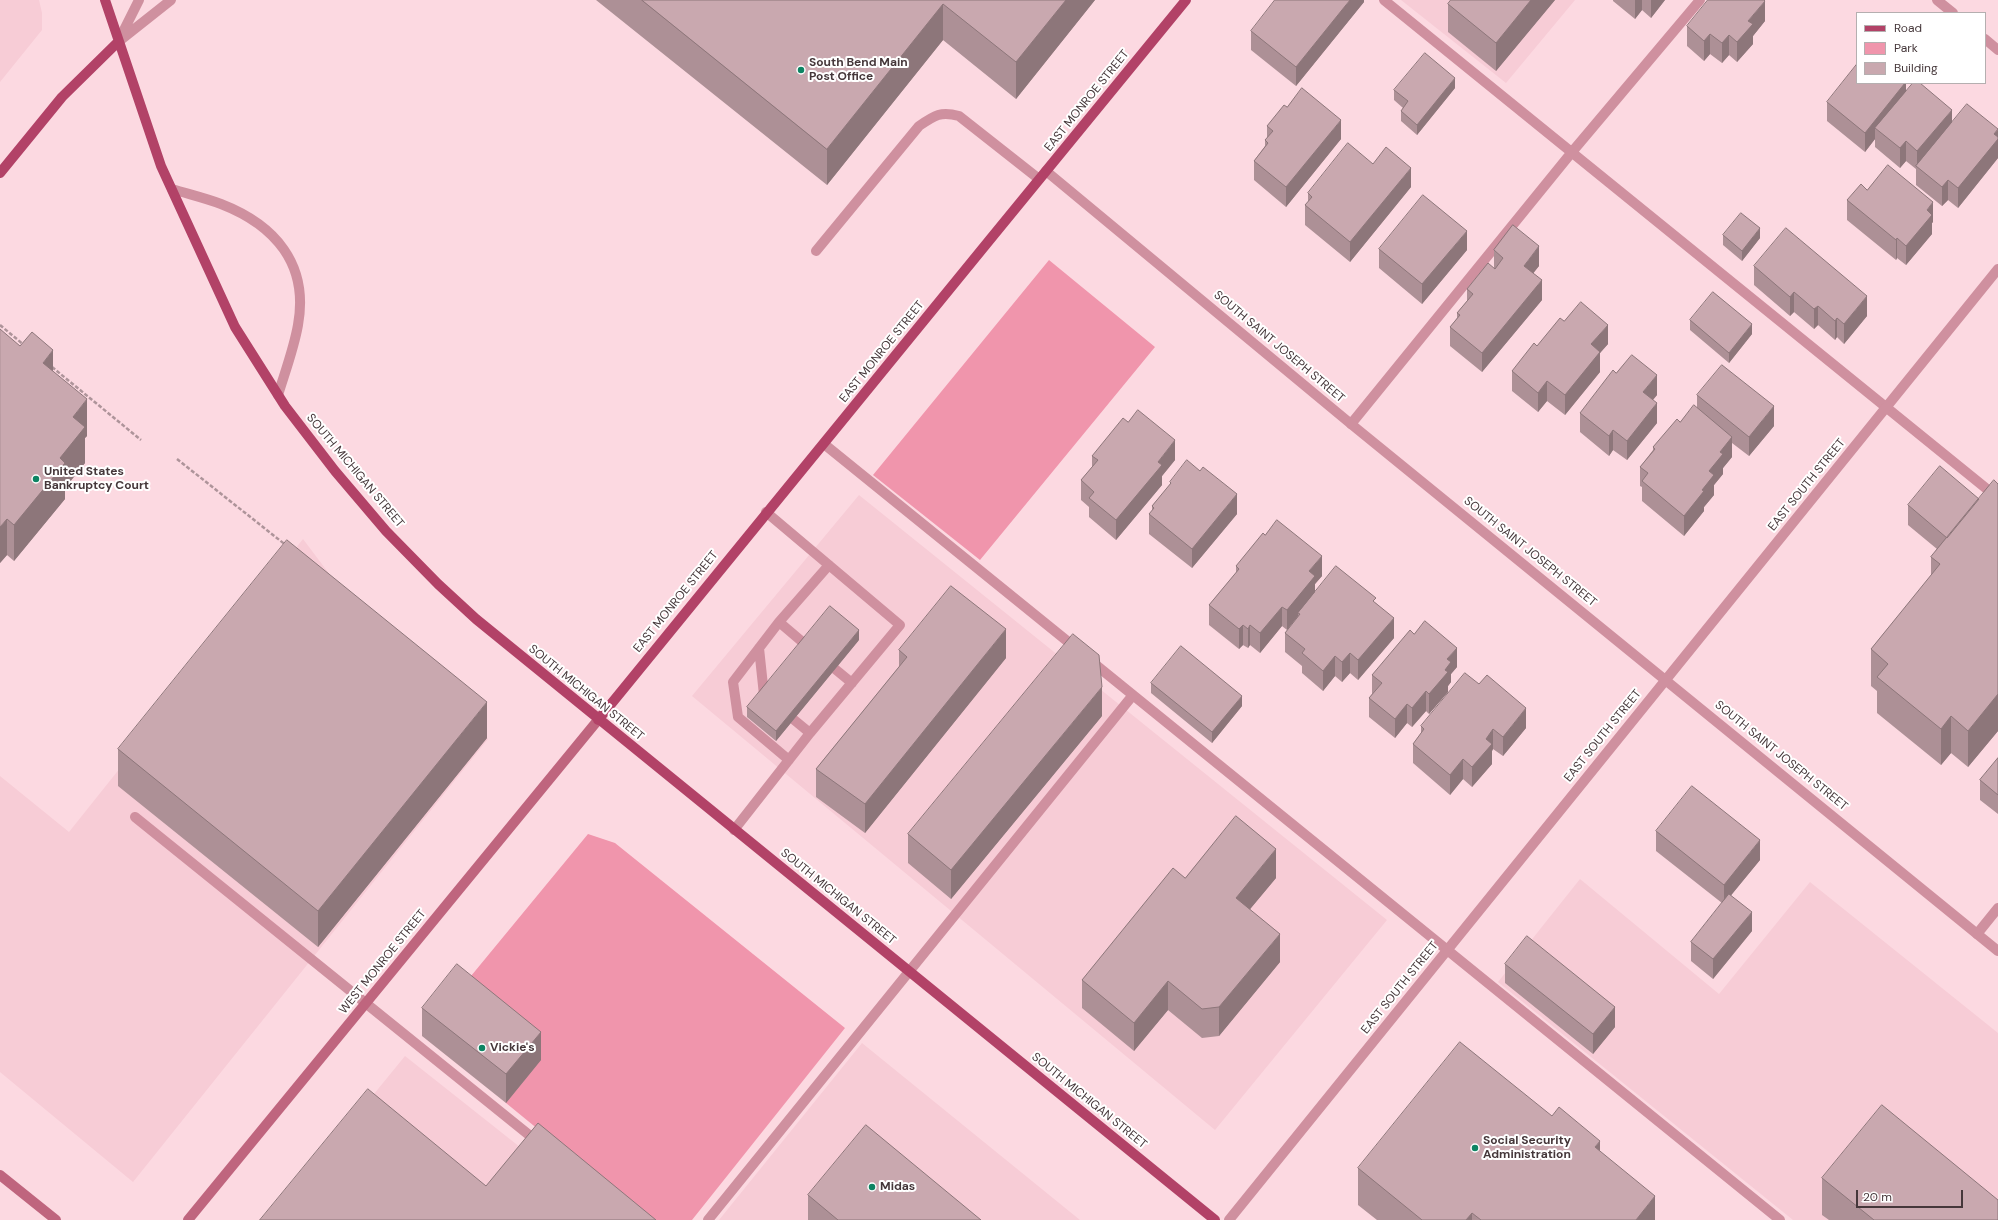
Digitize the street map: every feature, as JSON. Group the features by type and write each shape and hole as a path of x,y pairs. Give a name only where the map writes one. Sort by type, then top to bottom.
{"main road":[{"name":"SOUTH MICHIGAN STREET","path":"105,0 161,166 235,327 278,395 335,471 386,531 476,620 1215,1220"},
{"name":"EAST MONROE STREET","path":"598,720 766,512 824,444 1186,0"},
{"path":"0,174 62,97 118,42"},
{"name":"WEST MONROE STREET","path":"188,1220 598,720"},
{"path":"0,1175 56,1220"}],"street":[{"path":"118,42 139,0"},
{"path":"118,42 170,0"},
{"path":"1384,0 1887,406 1998,498"},
{"path":"1351,424 1572,152 1700,0"},
{"path":"1937,0 1952,12"},
{"path":"1986,40 1998,50"},
{"name":"SOUTH SAINT JOSEPH STREET","path":"816,251 920,126 930,118 944,112 959,116 1043,175 1666,679 1998,951"},
{"path":"172,189 221,204 254,221 279,241 292,261 300,290 298,324 278,395"},
{"name":"EAST SOUTH STREET","path":"1229,1220 1998,269"},
{"path":"824,444 1780,1220"},
{"path":"734,830 810,733 900,625 766,512"},
{"path":"789,760 738,717 733,682 779,622 829,565"},
{"path":"779,622 806,645"},
{"path":"759,648 764,695"},
{"path":"835,669 852,683"},
{"path":"708,1220 908,971 1133,695"},
{"path":"793,719 810,733"},
{"path":"135,817 547,1150"},
{"path":"1977,934 1998,908"}],"path":[{"path":"0,325 31,350"},
{"path":"49,365 141,440"},
{"path":"178,459 293,551"}],"shaded area":[{"path":"0,0 39,0 42,13 42,30 0,82"},
{"path":"1401,0 1575,0 1506,83"},
{"path":"859,495 1387,920 1215,1130 692,696"},
{"path":"303,539 361,616 488,739 133,1182 0,1072 0,776 69,832"},
{"path":"1580,879 1719,994 1810,882 1998,1033 1998,1220 1793,1220 1498,982"},
{"path":"862,1043 1080,1220 719,1220"},
{"path":"405,1056 612,1220 271,1220"}],"green space":[{"path":"1049,260 1155,347 980,560 873,475"},
{"path":"588,834 615,843 845,1028 692,1220 649,1220 506,1103 457,993"}],"building":[{"name":"South Bend Main Post Office","path":"642,0 1066,0 1016,62 943,4 827,149"},
{"path":"1275,0 1350,0 1296,67 1251,31"},
{"path":"1451,0 1531,0 1496,43 1448,4"},
{"path":"1708,0 1765,1 1748,21 1753,24 1737,42 1729,35 1722,43 1710,34 1704,41 1687,26"},
{"path":"1425,53 1455,78 1417,125 1401,111 1408,101 1394,90"},
{"path":"1856,65 1856,84 1904,84 1865,133 1827,102"},
{"path":"1912,84 1921,84 1952,110 1917,151 1906,141 1900,148 1875,128"},
{"path":"1302,88 1341,120 1286,187 1254,161 1268,143 1265,140 1273,131 1267,126 1284,105 1287,107"},
{"path":"1967,104 1998,129 1994,134 1998,137 1998,139 1958,188 1948,180 1942,187 1916,166"},
{"path":"1348,143 1373,164 1386,147 1411,168 1350,242 1305,205 1312,197 1308,193"},
{"path":"1888,165 1933,202 1927,210 1932,215 1906,246 1897,238 1896,240 1847,200 1861,184 1867,190"},
{"path":"1423,195 1467,231 1422,284 1379,249"},
{"path":"1741,213 1760,228 1742,251 1723,235"},
{"path":"1513,225 1539,246 1524,266 1542,280 1482,353 1450,327 1460,315 1457,313 1473,294 1467,289 1488,263 1495,269 1503,258 1494,250"},
{"path":"1786,228 1867,296 1844,324 1837,318 1835,321 1818,306 1814,309 1794,292 1790,297 1754,266"},
{"path":"1713,292 1752,324 1729,353 1690,320"},
{"path":"1581,302 1608,325 1591,344 1600,352 1565,395 1547,381 1538,393 1512,371 1534,343 1537,346 1560,318 1564,321"},
{"name":"United States Bankruptcy Court","path":"0,329 20,346 32,332 53,350 43,363 87,399 73,417 85,427 60,458 65,463 14,525 7,519 0,527"},
{"path":"1632,355 1657,375 1643,392 1657,403 1627,441 1613,430 1609,436 1580,413 1613,370 1616,373"},
{"path":"1722,365 1774,406 1749,437 1697,395"},
{"path":"1694,405 1732,437 1720,452 1723,454 1709,471 1714,475 1702,490 1704,491 1684,516 1642,481 1648,473 1640,467 1655,449 1653,447 1677,419 1680,422"},
{"path":"1138,410 1175,440 1158,462 1162,465 1116,520 1089,498 1094,492 1081,480 1098,460 1092,456 1123,418 1128,422"},
{"path":"1187,460 1200,471 1203,467 1237,494 1192,549 1149,514 1154,508 1152,506"},
{"path":"1940,466 1979,499 1947,538 1908,505"},
{"path":"1994,480 1998,484 1998,694 1968,731 1951,716 1941,729 1877,677 1888,664 1871,649 1940,564 1931,557"},
{"path":"1277,520 1322,556 1309,571 1315,576 1287,610 1282,607 1260,633 1250,625 1248,629 1243,625 1239,629 1209,605 1239,569 1236,566 1263,533 1265,535"},
{"path":"287,540 487,702 318,911 118,749"},
{"path":"1336,566 1376,598 1373,601 1394,618 1358,660 1350,653 1342,662 1335,656 1323,671 1302,653 1305,649 1285,633 1300,614 1298,613"},
{"path":"951,586 1006,629 865,804 816,769 907,657 899,650"},
{"path":"830,606 859,630 776,731 747,707"},
{"path":"1425,621 1457,648 1447,659 1451,662 1445,670 1448,672 1429,694 1426,691 1412,708 1407,704 1395,719 1369,698 1382,683 1372,675 1410,630 1414,634"},
{"path":"1073,634 1099,655 1102,687 951,870 908,834"},
{"path":"1181,646 1242,696 1212,732 1151,683"},
{"path":"1465,673 1479,684 1487,675 1526,708 1503,737 1493,729 1486,739 1492,744 1472,767 1463,759 1450,775 1413,744 1424,729 1421,726"},
{"path":"1998,758 1998,795 1980,780"},
{"path":"1692,786 1760,840 1724,885 1656,831"},
{"path":"1236,816 1276,849 1236,898 1280,934 1219,1007 1202,1009 1168,981 1134,1023 1082,980 1173,868 1185,878"},
{"path":"1729,894 1752,912 1713,959 1691,942"},
{"path":"1527,936 1615,1007 1593,1034 1505,964"},
{"path":"457,964 541,1032 506,1074 422,1008"},
{"name":"Social Security Administration","path":"1460,1042 1552,1116 1559,1107 1600,1141 1595,1147 1655,1196 1636,1220 1481,1220 1472,1213 1466,1220 1422,1220 1358,1168"},
{"path":"368,1089 486,1186 538,1123 656,1220 260,1220"},
{"path":"1882,1105 1998,1200 1998,1220 1874,1220 1822,1178"},
{"path":"866,1125 981,1220 838,1220 808,1195"}],"place":[{"name":"South Bend Main Post Office","path":"801,70"},
{"name":"United States Bankruptcy Court","path":"36,479"},
{"name":"Vickie's","path":"482,1048"},
{"name":"Social Security Administration","path":"1475,1148"},
{"name":"Midas","path":"872,1187"}]}
